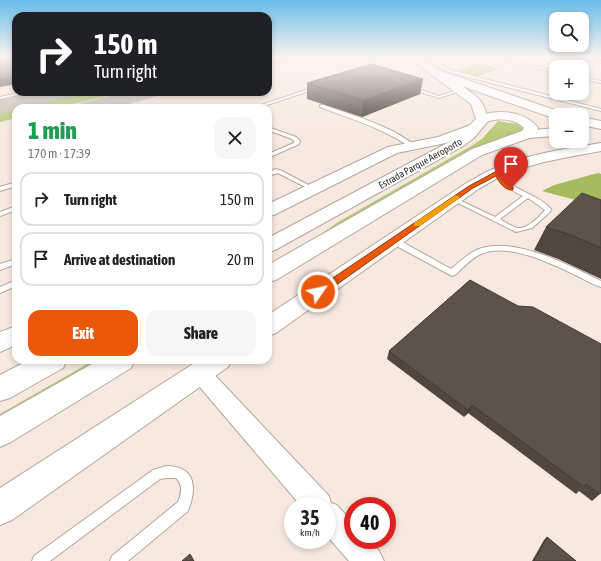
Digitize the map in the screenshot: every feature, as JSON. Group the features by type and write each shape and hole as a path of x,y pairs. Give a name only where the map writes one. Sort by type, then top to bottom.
{"main road":[{"path":"451,83 476,102 480,109 479,123 499,115 524,121 529,124 531,128 527,134"},
{"path":"463,83 549,112"},
{"path":"589,122 601,125"},
{"name":"Estrada Parque Aeroporto","path":"272,244 440,153 465,138 479,123"},
{"path":"589,131 601,132"},
{"name":"Estrada Parque Aeroporto","path":"272,273 478,152 527,134 549,132"},
{"path":"0,378 37,364"},
{"path":"0,389 47,364"},
{"path":"0,432 115,364"}],"street":[{"path":"272,209 393,150 440,140 479,123"},
{"path":"272,324 471,187 497,173 542,159 601,147"},
{"path":"0,342 12,337"},
{"path":"0,508 210,367 312,497"},
{"path":"336,525 368,561"}],"lane":[{"path":"496,83 601,110"},
{"path":"266,104 319,87"},
{"path":"408,87 439,97 460,90"},
{"path":"0,98 12,96"},
{"path":"322,106 386,131 412,146"},
{"path":"272,130 294,138 297,141 296,144 272,154"},
{"path":"272,172 276,171 280,172 312,189"},
{"path":"453,199 516,230 524,231 528,229 548,210 543,204 511,188 501,180 497,173"},
{"path":"0,190 12,186"},
{"path":"496,219 527,196"},
{"path":"0,214 12,210"},
{"path":"394,241 452,273 482,251 497,249 519,252 542,258 601,284"},
{"path":"0,267 12,262"},
{"path":"0,290 12,285"},
{"path":"39,561 157,474 166,470 176,472 183,477 188,487 188,496 183,506 117,561"}],"green space":[{"path":"57,96 106,96 74,104 22,104"},
{"path":"12,106 12,119 0,122 0,109"},
{"path":"498,121 517,124 525,129 519,133 502,137 480,147 272,269 272,263 307,244 338,222 483,138"},
{"path":"598,173 601,174 601,207 542,191 554,185"},
{"path":"87,364 99,364 0,428 0,414"}],"building":[{"path":"308,83 411,83 363,100"},
{"path":"582,193 601,200 601,248 571,235 546,227"},
{"path":"470,280 518,306 533,307 601,344 600,494 586,484 584,487 472,405 468,410 389,351"},
{"path":"547,537 576,561 534,561"},
{"path":"190,554 194,561 182,561"}],"waterway":[{"path":"50,100 68,96"},
{"path":"34,104 55,99"},
{"path":"0,112 12,109"}],"taxiway":[{"path":"13,104 47,96"},
{"path":"104,104 136,96"},
{"path":"0,107 12,104"}],"slow traffic":[{"path":"417,224 456,197"}],"route":[{"path":"318,292 471,187 497,173 501,180 511,188"}]}
